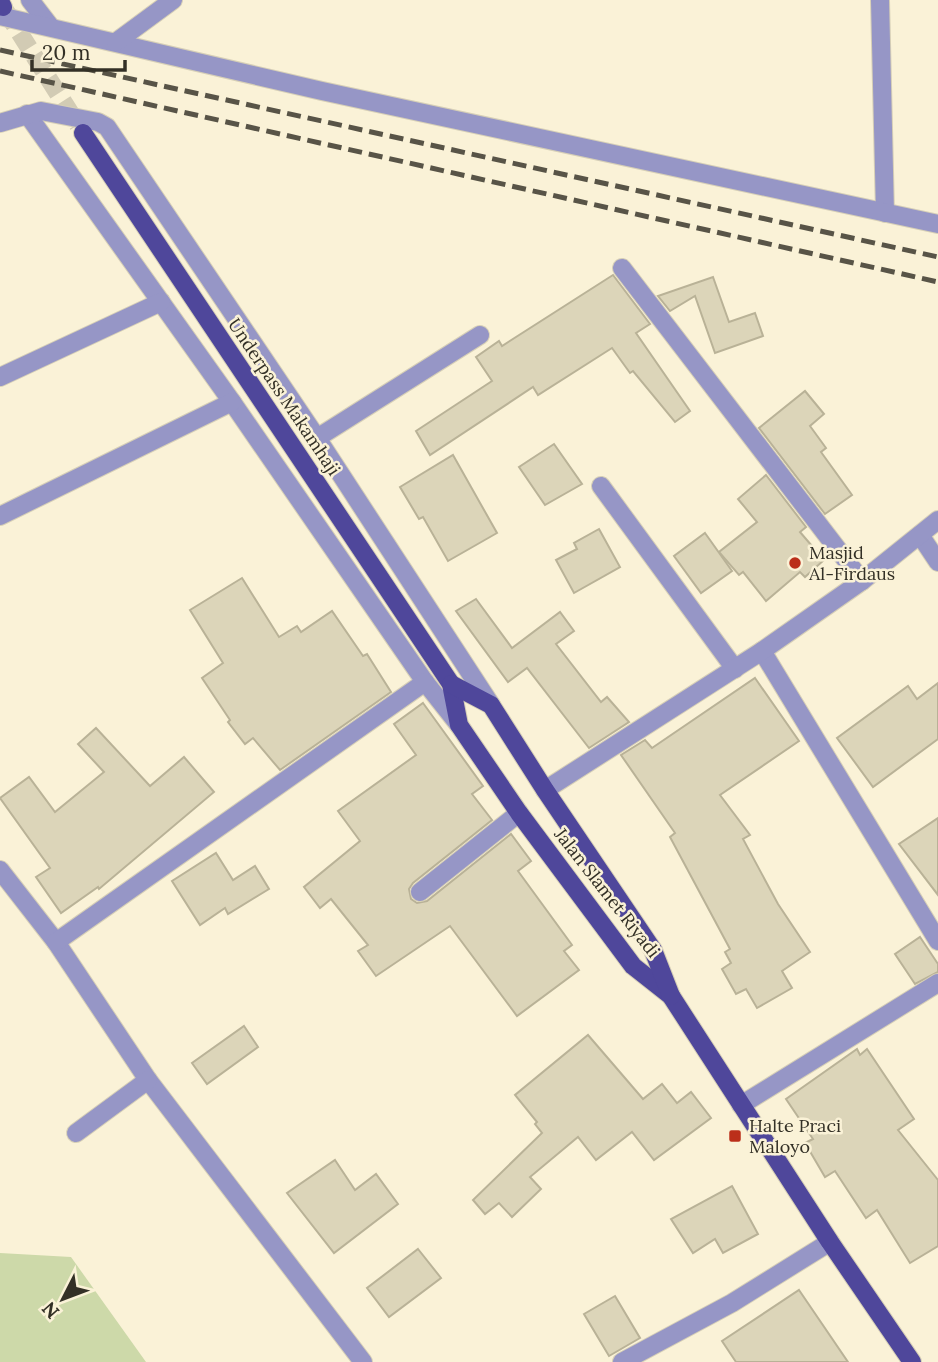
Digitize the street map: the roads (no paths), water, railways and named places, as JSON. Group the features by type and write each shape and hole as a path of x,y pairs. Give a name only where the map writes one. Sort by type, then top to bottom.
{"main road":[{"name":"Underpass Makamhaji","path":"83,133 451,684"},
{"path":"451,684 491,705 653,950 671,996"},
{"name":"Jalan Slamet Riyadi","path":"451,684 458,724 519,813 634,967 671,996 830,1242 912,1362"}],"street":[{"path":"30,0 50,26"},
{"path":"116,42 173,0"},
{"path":"880,0 885,213"},
{"path":"1,8 50,26 322,91 938,223"},
{"path":"0,123 41,111 98,122 107,127 317,438 491,705"},
{"path":"27,114 232,402 425,682 458,724"},
{"path":"622,268 862,581"},
{"path":"0,377 161,302"},
{"path":"317,438 480,335"},
{"path":"0,516 232,402"},
{"path":"601,486 735,669"},
{"path":"545,790 762,651 862,581 938,520"},
{"path":"920,535 938,562"},
{"path":"762,651 938,941"},
{"path":"56,942 425,682"},
{"path":"420,892 519,813"},
{"path":"0,870 56,942 148,1080 363,1362"},
{"path":"741,1105 938,983"},
{"path":"76,1133 148,1080"},
{"path":"622,1362 732,1303 830,1242"}],"tunnel":[{"path":"5,10 78,125"}],"railway":[{"path":"0,50 938,257"},
{"path":"0,71 938,282"}],"place":[{"name":"Masjid Al-Firdaus","path":"795,563"},
{"name":"Halte Praci Maloyo","path":"735,1136"}]}
